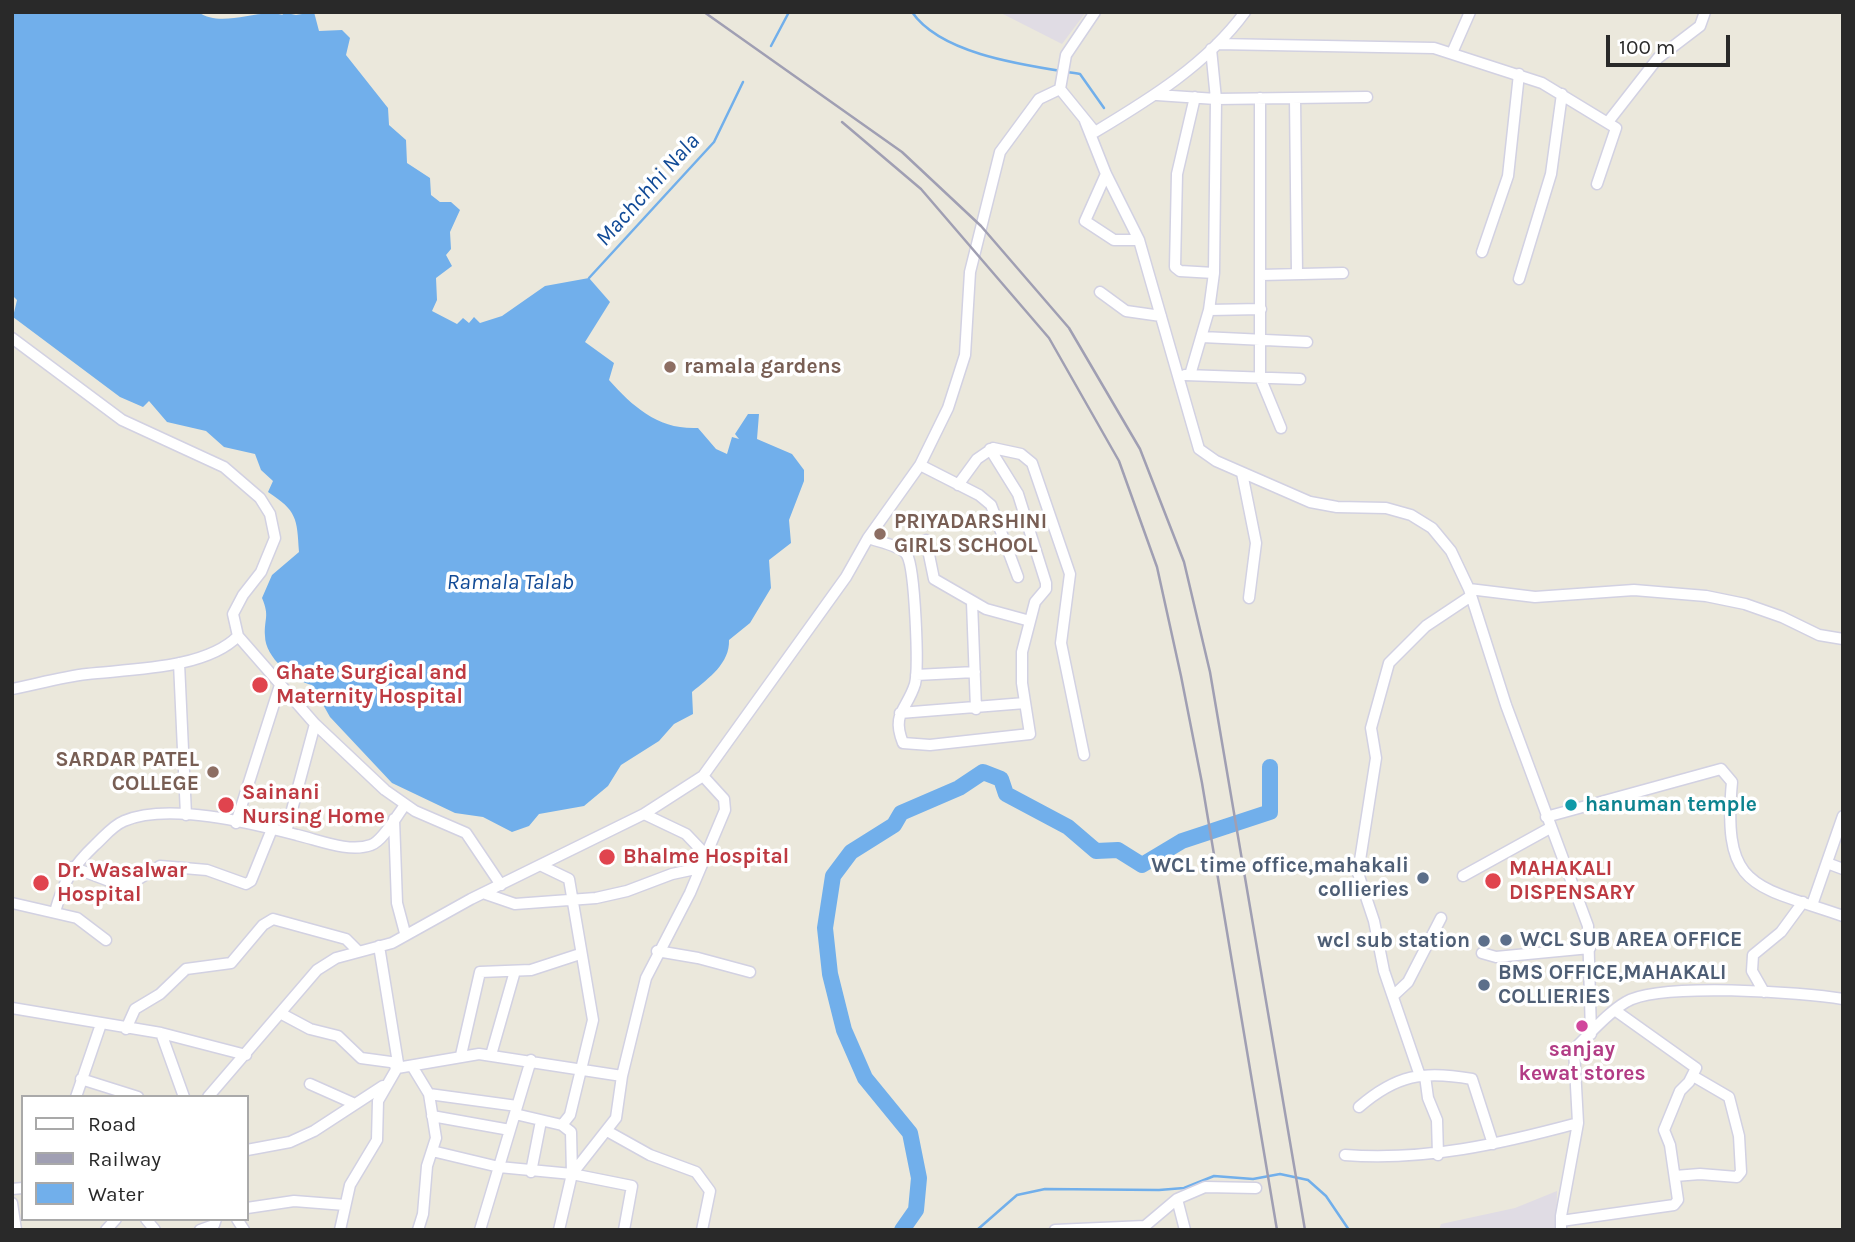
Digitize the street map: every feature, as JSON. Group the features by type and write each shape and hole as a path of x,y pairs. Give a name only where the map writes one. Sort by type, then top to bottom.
{"street":[{"path":"1095,12 1066,55 1060,89 1096,132 1157,94 1214,46 1245,12"},
{"path":"1452,53 1469,12"},
{"path":"1608,122 1658,58 1705,21 1705,12"},
{"path":"1214,46 1424,48 1452,53 1519,74 1562,94 1616,128 1597,184"},
{"path":"1190,375 1209,310 1214,273 1214,46"},
{"path":"1482,252 1508,176 1519,74"},
{"path":"210,1095 317,970 336,958 392,943 405,933 483,893 644,814 703,776 846,577 868,538 920,465 948,408 965,355 970,272 1000,152 1038,99 1060,89"},
{"path":"1157,94 1216,99 1367,97"},
{"path":"1519,279 1550,174 1562,94"},
{"path":"1195,97 1177,174 1175,267 1180,271 1214,273"},
{"path":"1260,98 1260,377 1281,428"},
{"path":"1295,98 1297,274"},
{"path":"1086,121 1106,174 1139,240 1199,449 1209,457 1242,473 1323,506 1386,508 1421,520 1443,538 1470,592 1546,817 1585,916 1590,948 1591,1034"},
{"path":"1106,174 1085,221 1114,240 1139,240"},
{"path":"1261,275 1343,273"},
{"path":"1100,292 1126,311 1161,316"},
{"path":"1209,310 1261,309"},
{"path":"1202,337 1307,342"},
{"path":"12,338 122,420 224,467 260,498 271,514 275,538 261,572 243,595 233,614 238,636 315,724 385,790 405,805 466,833 502,885"},
{"path":"1177,374 1300,379"},
{"path":"958,485 974,462 990,449 997,448 1021,454 1032,463 1070,574 1061,630 1062,655 1084,755"},
{"path":"868,538 902,550 909,558 914,600 916,675 913,689 897,723 903,743 930,745 1029,734 1021,657 1036,598 1045,590 1046,583 1018,494 990,449"},
{"path":"920,465 979,495 992,508 1018,576"},
{"path":"1242,473 1256,543 1249,598"},
{"path":"926,540 933,578 972,602 1030,621"},
{"path":"1438,1155 1437,1120 1383,966 1374,920 1358,873 1375,762 1371,728 1389,663 1426,626 1470,592 1535,597 1634,590 1706,596 1745,604 1782,617 1819,635 1843,639"},
{"path":"972,602 976,709"},
{"path":"12,689 86,674 179,663 228,646 238,636"},
{"path":"179,663 186,815"},
{"path":"916,675 975,671"},
{"path":"236,823 281,685"},
{"path":"900,713 1025,703"},
{"path":"286,832 315,724"},
{"path":"1546,817 1721,769 1732,782 1729,825 1737,861 1756,886 1843,916"},
{"path":"572,1174 616,1118 622,1076 638,1005 657,951 700,868 725,804 703,776"},
{"path":"55,912 62,885 72,867 125,821 162,814 186,815 272,829 344,846 368,846 374,844 405,805"},
{"path":"644,814 682,832 706,855"},
{"path":"1764,992 1752,971 1752,955 1781,932 1807,904 1827,863 1843,816"},
{"path":"394,818 397,903 405,933"},
{"path":"1463,876 1550,828"},
{"path":"72,867 120,885 132,883 160,866 207,870 246,884 251,881 272,829"},
{"path":"1827,863 1843,869"},
{"path":"542,866 568,877 593,1020 570,1115 562,1125"},
{"path":"483,893 516,904 572,900 627,891 668,875 700,868"},
{"path":"12,903 77,918 106,940"},
{"path":"1393,996 1408,982 1441,918"},
{"path":"126,1029 135,1009 160,994 186,969 231,963 264,925 273,919 346,939 358,951"},
{"path":"340,1230 355,1176 377,1140 378,1101 396,1066 379,946"},
{"path":"1482,953 1496,957 1590,948"},
{"path":"657,951 698,958 750,972"},
{"path":"461,1055 480,972 542,968 580,954"},
{"path":"491,1055 515,971"},
{"path":"1616,1011 1695,1066 1693,1076 1680,1091 1664,1130 1678,1197 1674,1205 1561,1225 1578,1123 1574,1049 1627,1001 1681,990 1803,992 1843,999"},
{"path":"12,1008 161,1033 246,1055"},
{"path":"280,1013 310,1029 338,1036 362,1058 396,1066 412,1066 461,1055 491,1055 622,1076"},
{"path":"77,1095 101,1024"},
{"path":"161,1033 183,1095"},
{"path":"480,1230 531,1060"},
{"path":"248,1150 290,1142 314,1131 385,1084 396,1066"},
{"path":"412,1066 429,1094 436,1139 427,1166 423,1214 418,1230"},
{"path":"1359,1107 1388,1083 1423,1076 1472,1079 1493,1144"},
{"path":"1675,1177 1700,1174 1737,1177 1741,1172 1739,1136 1729,1097 1693,1076"},
{"path":"81,1079 132,1095"},
{"path":"310,1084 355,1104"},
{"path":"429,1094 516,1110 541,1121 562,1125 570,1132 572,1174 559,1230"},
{"path":"432,1116 510,1130"},
{"path":"531,1172 541,1121"},
{"path":"1345,1155 1387,1158 1438,1155 1578,1123"},
{"path":"607,1131 650,1155 698,1174 710,1191 702,1230"},
{"path":"432,1152 499,1167 572,1174 632,1186 624,1230"},
{"path":"1055,1230 1141,1228 1177,1199 1205,1187 1256,1188"},
{"path":"1177,1199 1185,1230"},
{"path":"248,1208 294,1201 345,1205"},
{"path":"12,1203 16,1230"},
{"path":"200,1230 214,1225 215,1221"}],"shaded area":[{"path":"999,12 1086,12 1062,44"},
{"path":"1557,1191 1556,1230 1439,1230 1441,1224 1515,1208"}],"water":[{"name":"Ramala Talab","path":"12,12 198,12 208,17 228,19 261,14 283,15 281,12 296,15 314,12 319,31 342,30 350,38 346,55 388,108 389,125 406,140 407,163 430,178 431,195 440,202 451,202 460,210 450,232 451,249 446,255 452,266 436,278 437,300 432,311 457,324 463,318 469,323 474,317 480,323 502,316 545,286 589,278 610,302 585,342 614,363 609,380 637,408 671,425 698,428 716,449 727,454 732,437 739,439 735,434 748,414 759,414 757,439 792,454 804,470 804,481 789,520 791,543 769,560 771,588 750,623 729,640 722,663 692,692 693,714 674,724 659,741 621,765 608,786 584,806 539,814 529,826 512,832 483,817 455,813 392,783 330,717 312,685 297,679 281,667 266,644 266,614 262,598 272,575 299,552 294,516 268,492 273,481 261,470 255,454 224,447 206,431 167,422 149,401 143,407 120,397 13,317 17,300 12,295"}],"waterway":[{"name":"Machchhi Nala","path":"771,46 789,12"},
{"path":"912,12 926,27 965,49 1013,62 1080,74 1104,108"},
{"name":"Machchhi Nala","path":"589,278 714,142 743,82"},
{"path":"902,1230 916,1210 919,1178 910,1133 865,1078 844,1030 830,974 825,928 833,876 851,852 894,825 901,813 959,788 983,772 1001,779 1006,794 1068,827 1096,851 1118,850 1142,865 1182,841 1270,812 1270,767"},
{"path":"977,1230 1017,1195 1045,1189 1159,1190 1184,1188 1214,1176 1253,1179 1280,1174 1308,1180 1326,1196 1349,1230"}],"railway":[{"path":"704,12 902,152 981,226 1069,328 1140,449 1184,562 1210,672 1305,1230"},
{"path":"842,122 921,189 1049,338 1119,461 1157,567 1181,676 1202,783 1277,1230"}],"place":[{"name":"ramala gardens","path":"670,367"},
{"name":"PRIYADARSHINI GIRLS SCHOOL","path":"880,534"},
{"name":"Ghate Surgical and Maternity Hospital","path":"260,685"},
{"name":"SARDAR PATEL COLLEGE","path":"213,772"},
{"name":"Sainani Nursing Home","path":"226,805"},
{"name":"hanuman temple","path":"1571,805"},
{"name":"Bhalme Hospital","path":"607,857"},
{"name":"WCL time office,mahakali collieries","path":"1423,878"},
{"name":"MAHAKALI DISPENSARY","path":"1493,881"},
{"name":"Dr. Wasalwar Hospital","path":"41,883"},
{"name":"WCL SUB AREA OFFICE","path":"1506,940"},
{"name":"wcl sub station","path":"1484,941"},
{"name":"BMS OFFICE,MAHAKALI COLLIERIES","path":"1484,985"},
{"name":"sanjay kewat stores","path":"1582,1026"}]}
